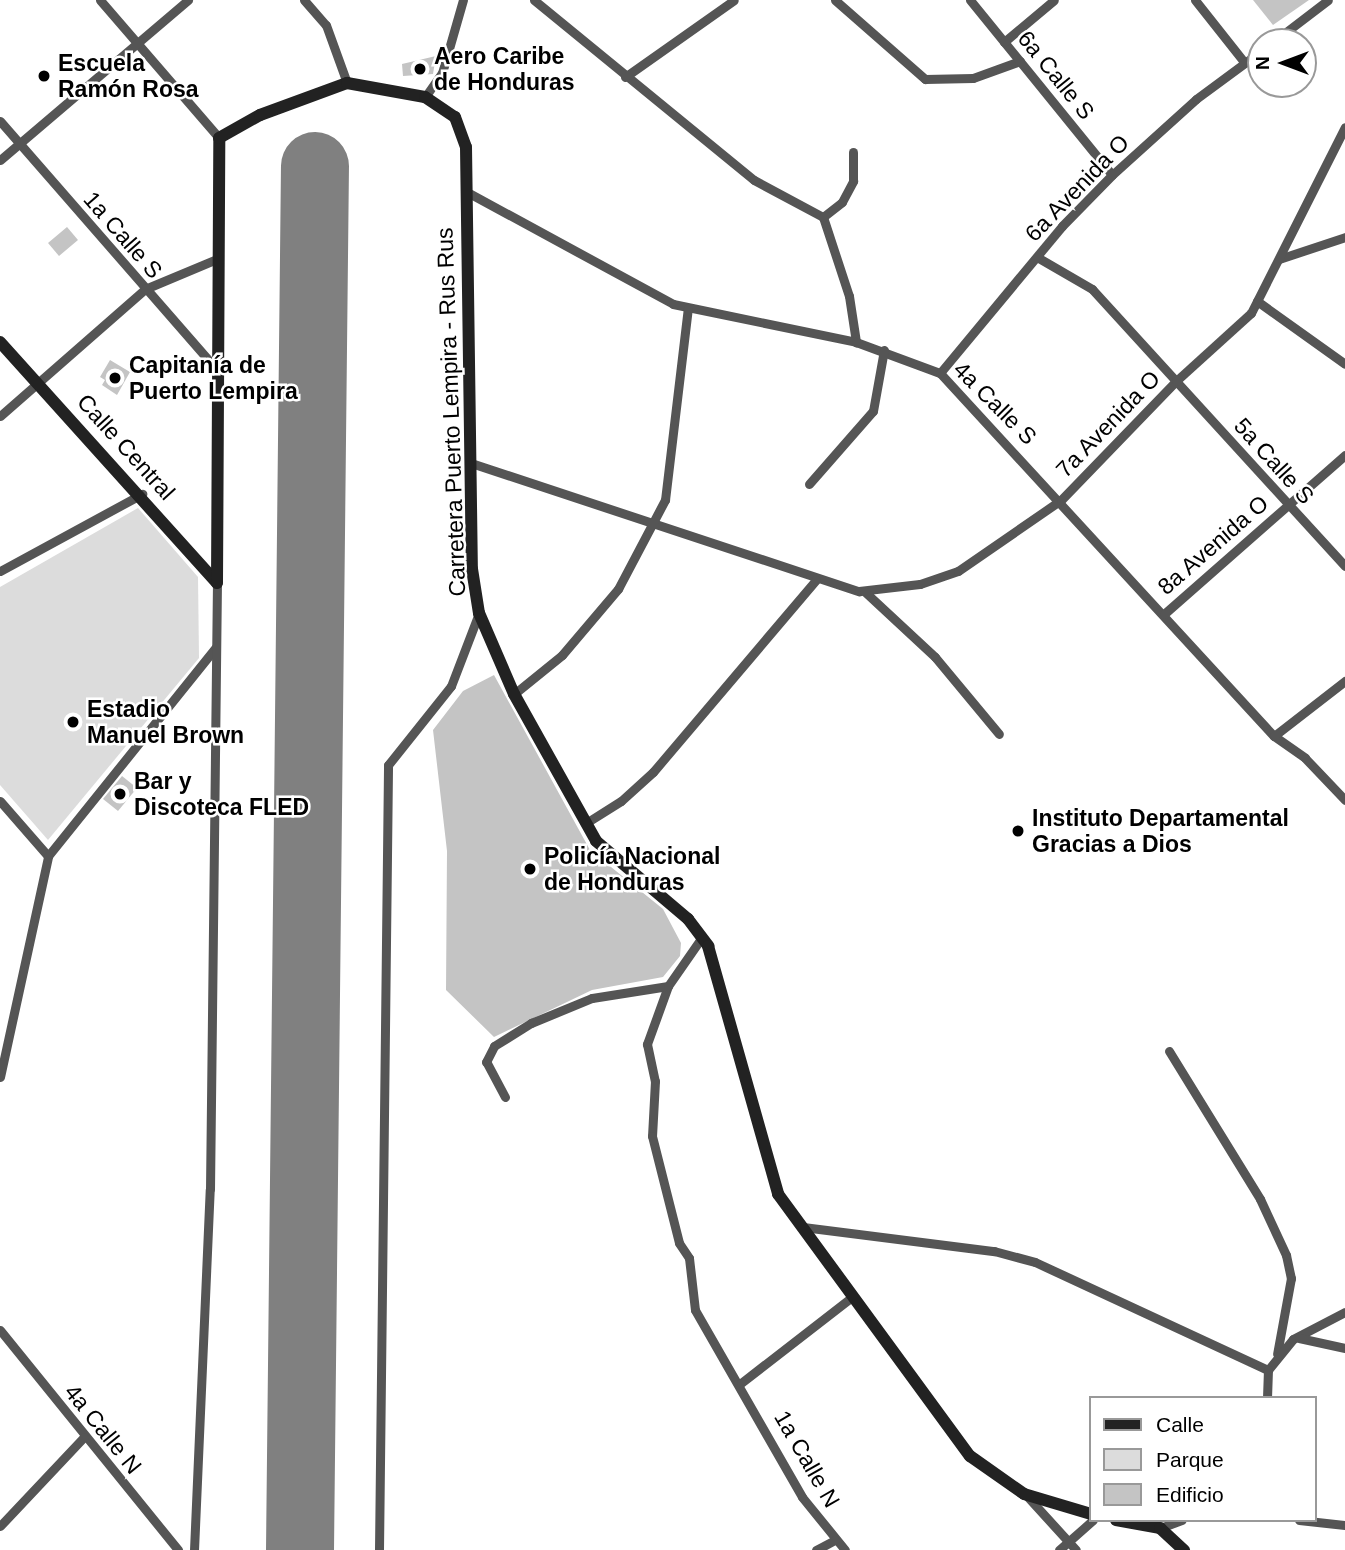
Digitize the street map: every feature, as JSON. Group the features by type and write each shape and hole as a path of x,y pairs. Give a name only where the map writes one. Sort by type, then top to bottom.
{"street":[{"path":"100,0 219,138 220,372 210,1189 194,1550"},
{"path":"0,160 188,0"},
{"path":"219,138 260,115 347,83 326,25 304,0"},
{"path":"425,97 442,73 463,0"},
{"path":"534,0 754,180 823,217 849,296 856,342"},
{"path":"625,77 734,0"},
{"path":"835,0 925,79 973,78 1020,61"},
{"name":"6a Calle S","path":"970,0 1112,175"},
{"path":"1004,42 1054,0"},
{"path":"1195,0 1245,63"},
{"path":"1291,28 1328,0"},
{"name":"6a Avenida O","path":"940,373 1037,257 1112,175 1245,63"},
{"name":"Carretera Puerto Lempira - Rus Rus","path":"347,83 425,97 458,122 466,147 471,463 479,613 514,694 586,823 610,856 702,937"},
{"name":"1a Calle S","path":"0,121 220,372"},
{"name":"7a Avenida O","path":"864,591 920,584 958,571 1061,500 1176,381 1251,313 1345,127"},
{"path":"823,217 842,202 853,181 853,152"},
{"name":"4a Calle S","path":"467,192 619,279 688,308 856,342 884,350 940,373 1061,500 1274,736 1305,758 1345,800"},
{"path":"1279,259 1345,237"},
{"name":"5a Calle S","path":"1037,257 1093,289 1345,566"},
{"path":"0,416 145,289 219,258"},
{"path":"1257,301 1345,364"},
{"path":"514,694 562,655 618,589 665,500 688,308"},
{"name":"Calle Central","path":"0,342 142,494 216,583"},
{"path":"809,484 873,411 884,350"},
{"name":"8a Avenida O","path":"1164,614 1345,455"},
{"path":"471,463 816,580 864,591 935,657 999,734"},
{"path":"0,571 142,494"},
{"path":"586,823 621,801 653,772 816,580"},
{"path":"379,1550 388,765 451,686 479,613"},
{"path":"0,1077 48,856 216,647"},
{"path":"1274,736 1345,681"},
{"path":"0,801 48,856"},
{"path":"702,937 778,1194 970,1456 1024,1494 1076,1550"},
{"name":"1a Calle N","path":"702,937 668,986 647,1044 655,1081 652,1136 679,1243 689,1258 695,1310 741,1383 802,1497 845,1550"},
{"path":"505,1097 486,1062 494,1046 531,1023 592,998 668,986"},
{"path":"1169,1051 1260,1199 1286,1255 1291,1278 1277,1354 1268,1370 1267,1396"},
{"path":"803,1227 994,1251 1028,1260 1130,1302 1268,1370"},
{"path":"741,1383 853,1296"},
{"path":"1277,1354 1297,1338 1345,1312"},
{"name":"4a Calle N","path":"0,1330 178,1550"},
{"path":"1297,1338 1345,1348"},
{"path":"0,1526 84,1437"},
{"path":"1024,1494 1090,1514"},
{"path":"1059,1550 1091,1522"},
{"path":"1127,1522 1160,1528 1176,1522"},
{"path":"1317,1522 1345,1525"},
{"path":"1160,1528 1184,1550"},
{"path":"817,1550 835,1540"}],"green space":[{"name":"Estadio Manuel Brown","path":"138,508 198,577 199,658 48,840 0,785 0,587"}],"building":[{"path":"1253,0 1309,0 1273,25"},
{"name":"Aero Caribe de Honduras","path":"436,56 433,74 403,76 402,64"},
{"path":"67,227 78,240 59,256 48,243"},
{"name":"Capitanía de Puerto Lempira","path":"110,360 130,372 117,395 102,385 105,380 100,377"},
{"name":"Policía Nacional de Honduras","path":"494,675 590,850 663,909 681,943 680,956 663,977 592,990 494,1037 446,990 447,851 433,730 463,691"},
{"name":"Bar y Discoteca FLED","path":"122,776 137,788 118,811 103,799"}],"runway":[{"path":"300,1550 315,166"}],"place":[{"name":"Aero Caribe de Honduras","path":"420,69"},
{"name":"Escuela Ramón Rosa","path":"44,76"},
{"name":"Capitanía de Puerto Lempira","path":"115,378"},
{"name":"Estadio Manuel Brown","path":"73,722"},
{"name":"Bar y Discoteca FLED","path":"120,794"},
{"name":"Instituto Departamental Gracias a Dios","path":"1018,831"},
{"name":"Policía Nacional de Honduras","path":"530,869"}]}
